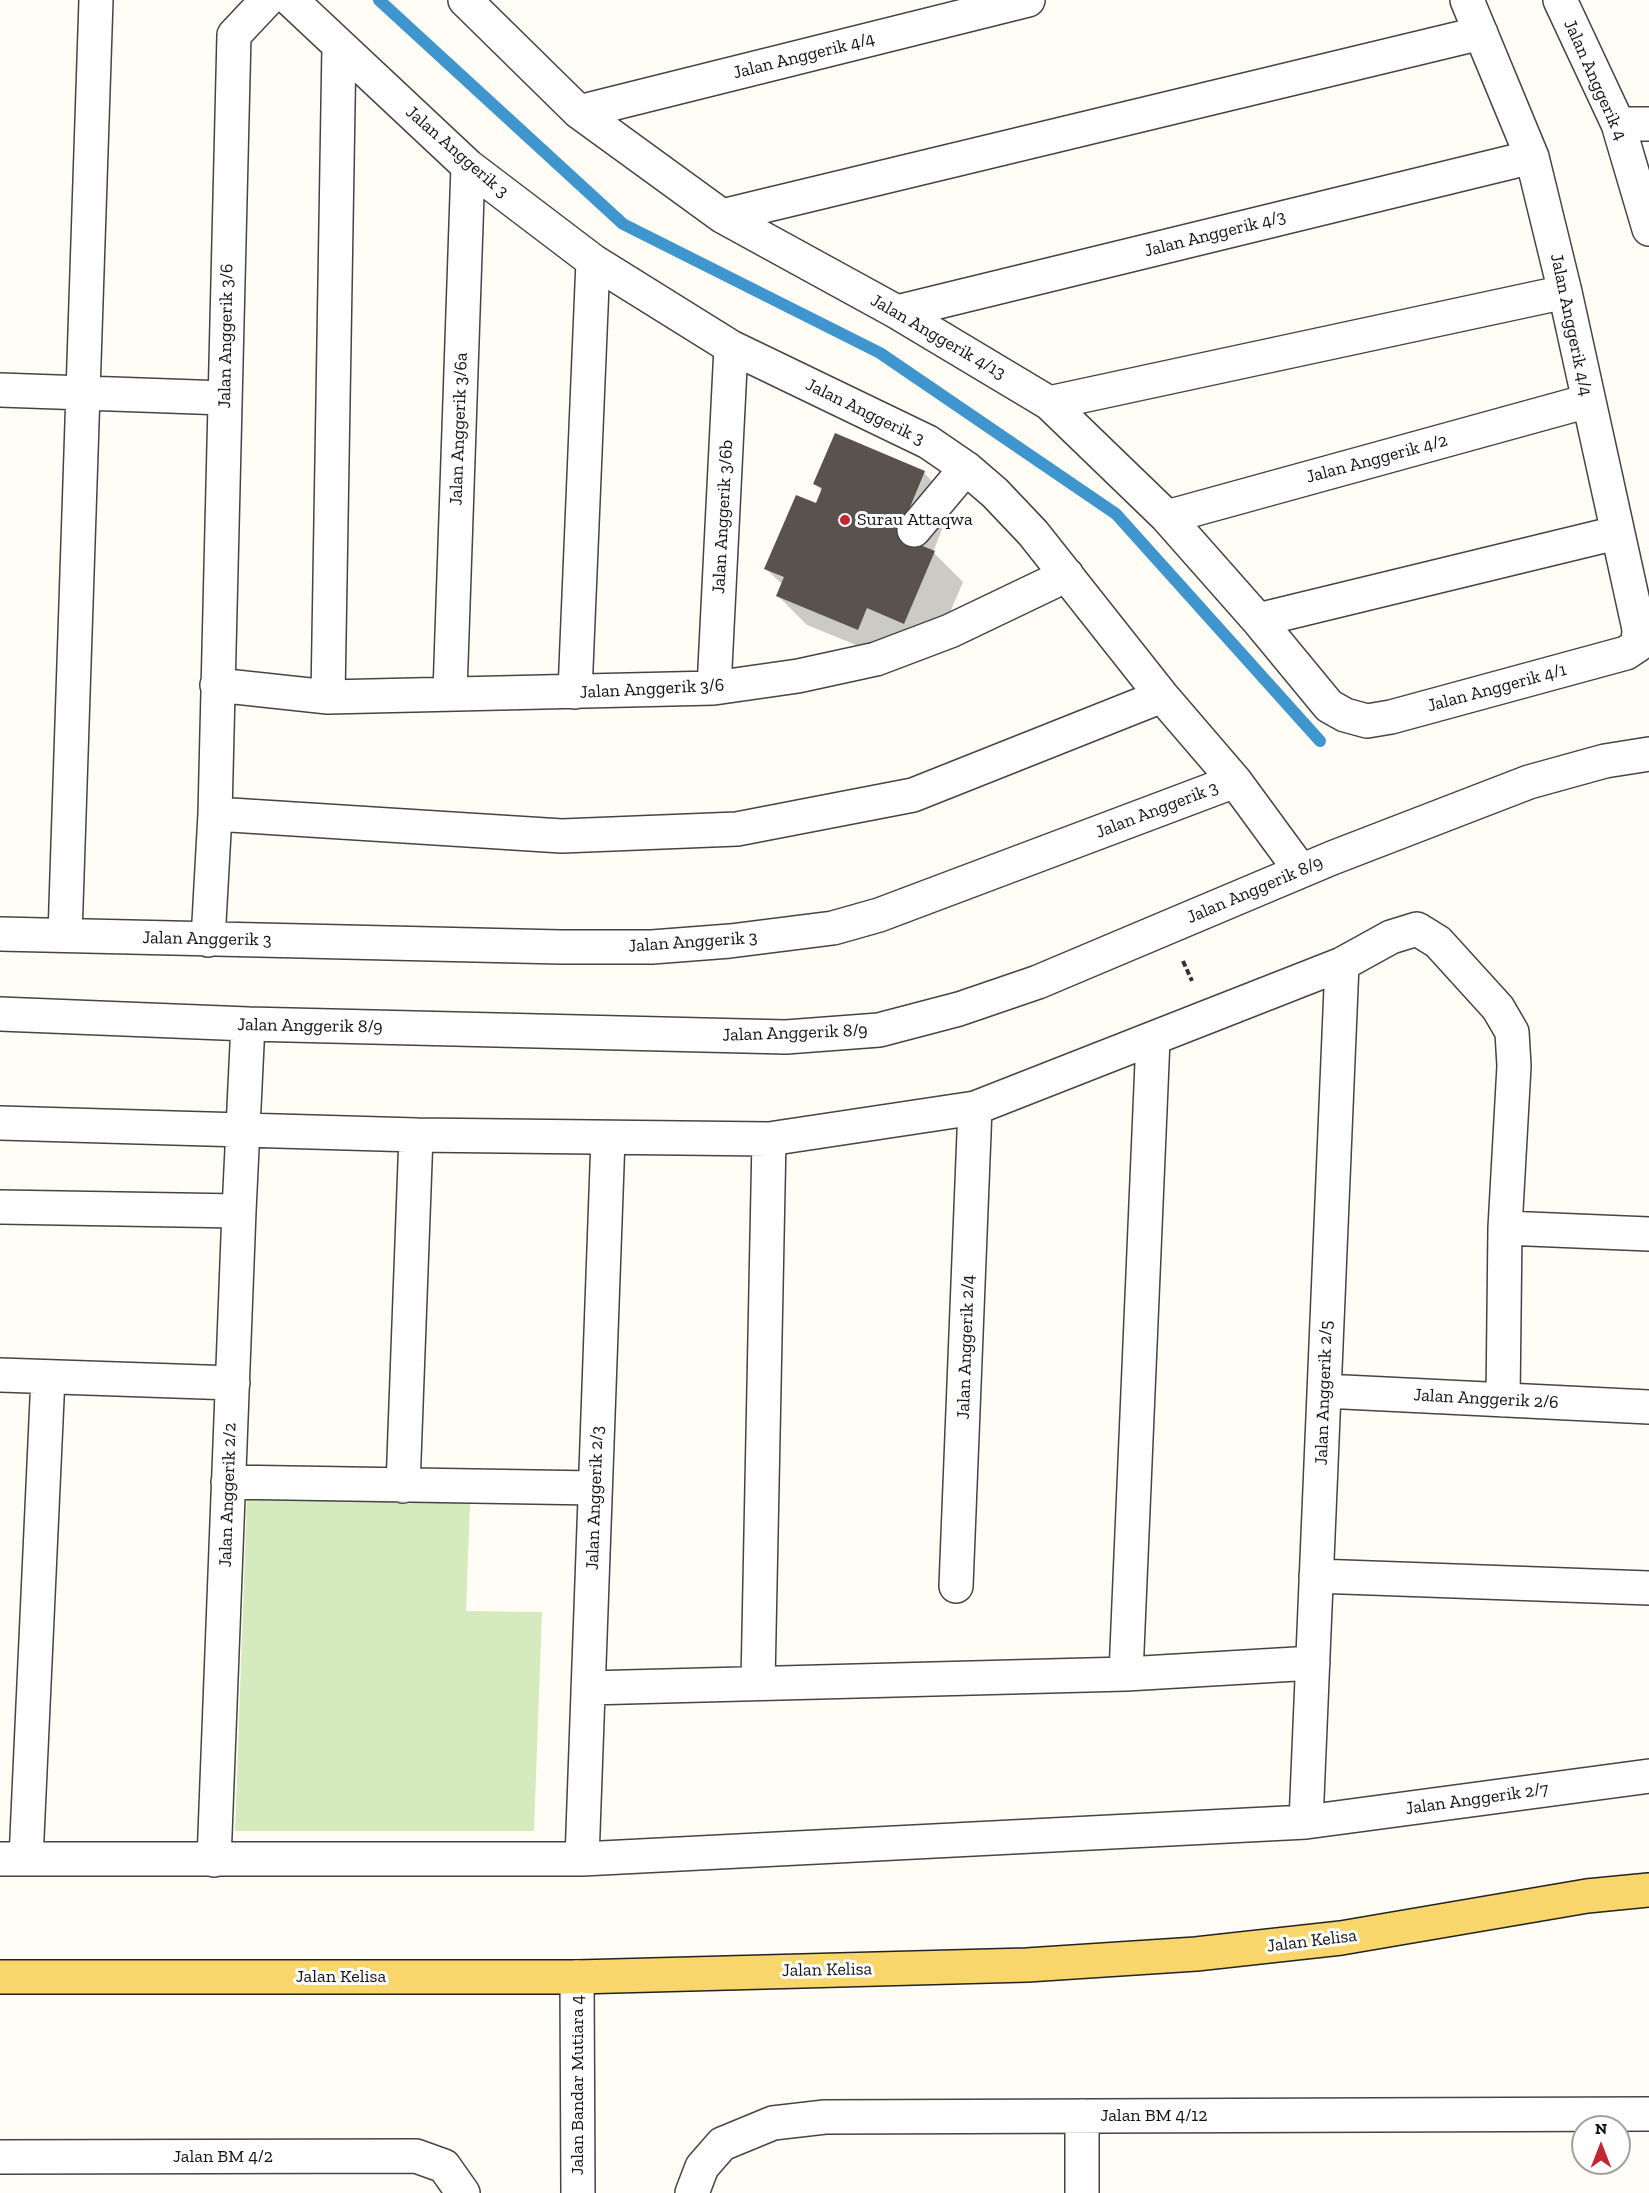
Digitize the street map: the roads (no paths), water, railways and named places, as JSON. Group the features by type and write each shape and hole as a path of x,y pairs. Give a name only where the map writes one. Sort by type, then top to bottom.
{"main road":[{"name":"Jalan Kelisa","path":"0,1977 577,1977 1027,1965 1196,1954 1341,1938 1587,1896 1649,1890"}],"street":[{"path":"65,936 85,393 96,0"},
{"name":"Jalan Anggerik 3/6","path":"208,940 215,814 234,35 267,0"},
{"name":"Jalan Anggerik 3","path":"0,934 208,940 652,947 833,928 943,892 1235,781 1162,696 1067,575 995,493 966,468 928,442 731,347 593,261 468,166 291,0"},
{"name":"Jalan Anggerik 4/4","path":"579,112 1028,0"},
{"name":"Jalan Anggerik 4/4","path":"1467,0 1532,157 1565,292 1616,533 1639,629 1638,645 1626,653"},
{"name":"Jalan Anggerik 4","path":"1560,0 1633,124 1649,229"},
{"name":"Jalan Anggerik 4/13","path":"469,1 579,112 722,216 897,312 1049,403 1101,451 1167,518 1258,620 1329,706 1345,715 1367,721"},
{"path":"722,216 1481,33"},
{"path":"328,696 339,46"},
{"name":"Jalan Anggerik 4/3","path":"897,312 1532,157"},
{"name":"Jalan Anggerik 3/6a","path":"450,692 468,166"},
{"path":"575,692 593,261"},
{"path":"1049,403 1565,292"},
{"name":"Jalan Anggerik 3/6b","path":"714,688 731,347"},
{"path":"0,390 225,398"},
{"name":"Jalan Anggerik 4/2","path":"1167,518 1588,401"},
{"path":"914,530 966,468"},
{"path":"1258,620 1616,533"},
{"name":"Jalan Anggerik 3/6","path":"217,686 328,696 714,688 798,676 876,659 950,631 1067,575"},
{"name":"Jalan Anggerik 4/1","path":"1367,721 1392,717 1626,653"},
{"path":"215,814 561,836 737,830 913,795 1162,696"},
{"name":"Jalan Anggerik 8/9","path":"0,1014 248,1024 786,1037 879,1030 959,1009 1038,982 1301,871 1529,782 1605,761 1649,754"},
{"path":"1235,781 1301,871"},
{"path":"0,1123 416,1135 769,1139 975,1108 1342,964 1392,937 1417,929 1438,942 1498,1008 1512,1032 1514,1066 1505,1228 1503,1400"},
{"name":"Jalan Anggerik 2/5","path":"1306,1822 1342,964"},
{"name":"Jalan Anggerik 2/2","path":"214,1860 248,1024"},
{"path":"1126,1674 1153,1039"},
{"name":"Jalan Anggerik 2/4","path":"956,1586 975,1108"},
{"path":"403,1486 416,1135"},
{"name":"Jalan Anggerik 2/3","path":"582,1859 608,1138"},
{"path":"758,1682 769,1139"},
{"path":"0,1207 239,1211"},
{"path":"1505,1228 1649,1234"},
{"path":"0,1376 233,1383"},
{"path":"13,1859 48,1377"},
{"name":"Jalan Anggerik 2/6","path":"1324,1391 1649,1407"},
{"path":"228,1482 595,1488"},
{"path":"1316,1576 1649,1587"},
{"path":"588,1688 1126,1674 1313,1663"},
{"name":"Jalan Anggerik 2/7","path":"13,1859 582,1859 1306,1822 1649,1776"},
{"name":"Jalan Bandar Mutiara 4","path":"577,1977 578,2193"},
{"name":"Jalan BM 4/12","path":"692,2193 702,2167 722,2144 773,2123 825,2116 1649,2114"},
{"path":"1082,2116 1082,2193"},
{"name":"Jalan BM 4/2","path":"0,2157 416,2157 444,2166 464,2193"}],"waterway":[{"path":"379,0 623,224 880,353 1116,514 1320,741"}],"place":[{"name":"Surau Attaqwa","path":"845,520"}]}
